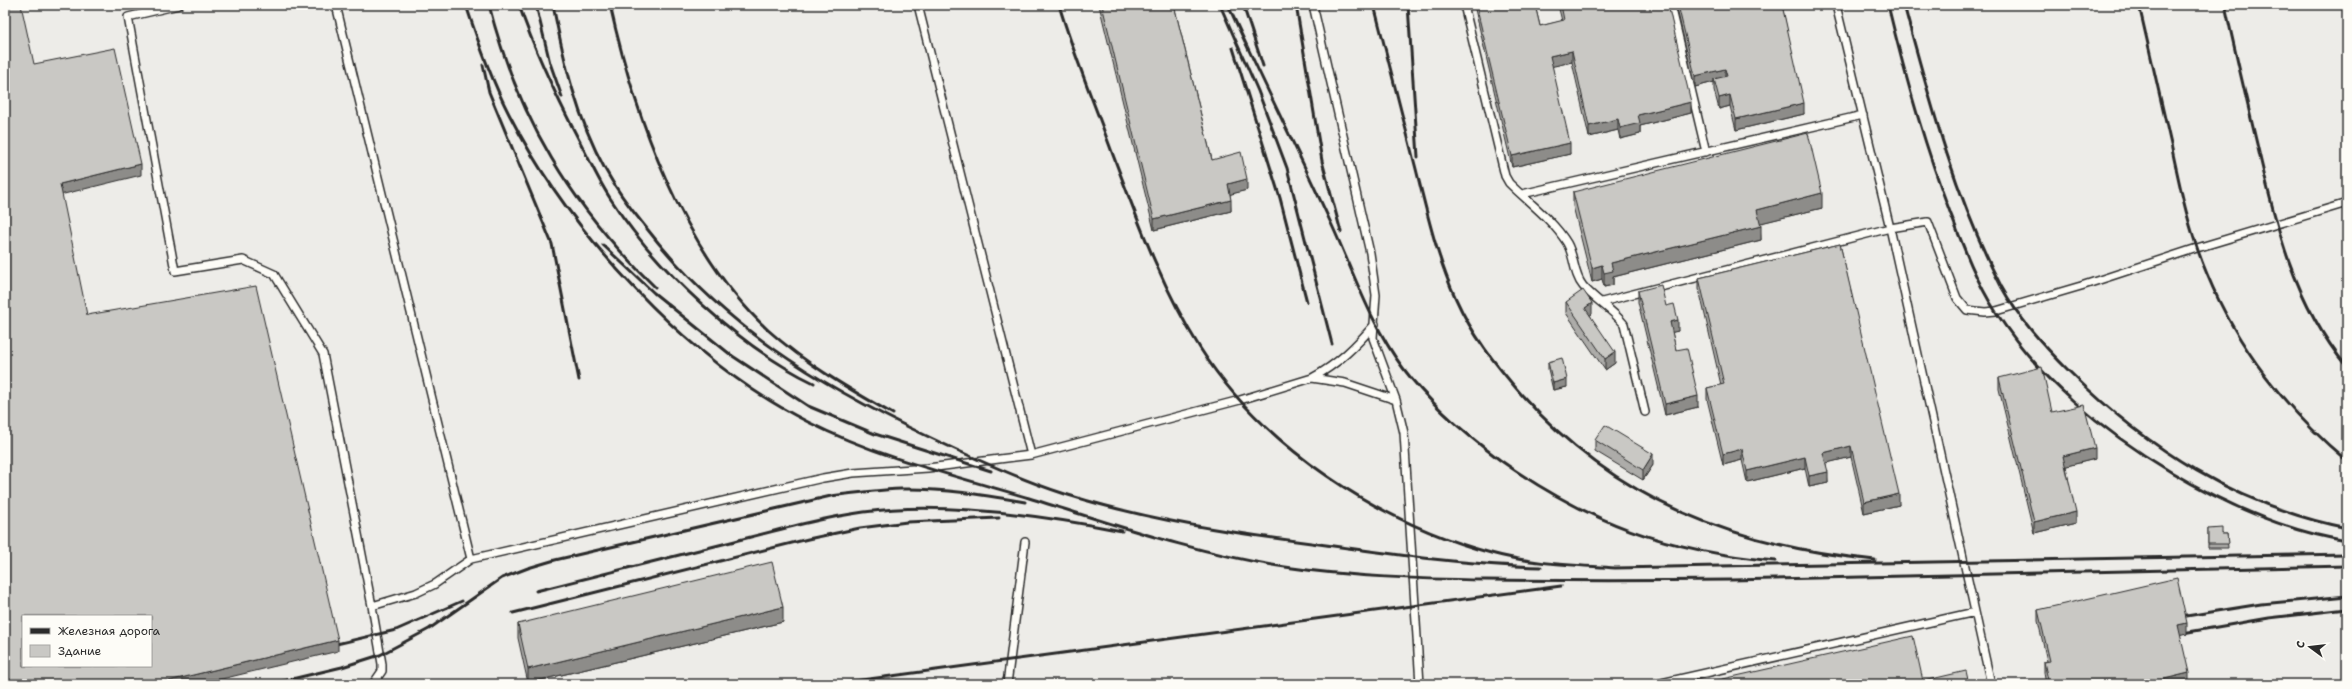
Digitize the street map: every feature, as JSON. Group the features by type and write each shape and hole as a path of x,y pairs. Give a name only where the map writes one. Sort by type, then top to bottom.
{"lane":[{"path":"179,5 128,17 174,271 243,260 274,274 323,354 382,664 382,671 379,679 373,684"},
{"path":"336,5 471,559"},
{"path":"918,5 1031,455"},
{"path":"1313,5 1370,253 1376,295 1373,338 1375,347 1396,400 1404,433 1420,684"},
{"path":"1464,5 1505,176 1509,183 1522,194 1563,238 1572,255 1578,278 1590,293 1602,302 1624,324 1645,412"},
{"path":"1671,5 1706,152"},
{"path":"1836,5 1890,228 1991,684"},
{"path":"1522,194 1863,115"},
{"path":"1602,302 1890,228 1928,222 1958,298 1967,310 1985,312 1996,311 2347,203"},
{"path":"372,606 416,593 435,584 471,559 823,478 853,473 928,468 1031,455 1240,400 1312,378 1329,369 1344,357 1375,324"},
{"path":"1312,378 1345,383 1396,400"},
{"path":"1007,684 1025,542"},
{"path":"1657,684 1975,612"}],"shaded area":[{"path":"5,5 2347,5 2347,684 5,684"}],"building":[{"path":"5,5 21,5 34,64 115,48 141,164 60,184 87,315 256,286 338,640 156,684 5,684"},
{"path":"1102,5 1174,5 1212,160 1241,152 1247,179 1228,184 1231,200 1154,219"},
{"path":"1476,5 1535,5 1540,26 1564,20 1561,5 1668,5 1691,102 1638,115 1640,123 1620,128 1618,119 1589,126 1572,51 1550,56 1570,143 1512,156"},
{"path":"1678,5 1782,5 1804,103 1736,119 1730,95 1719,98 1714,79 1727,76 1725,69 1695,76"},
{"path":"1808,133 1822,193 1757,210 1761,226 1611,263 1613,271 1604,273 1602,265 1592,268 1573,192"},
{"path":"1840,244 1899,494 1864,502 1851,446 1823,453 1828,472 1809,476 1805,457 1747,471 1742,449 1723,454 1707,388 1724,384 1699,278"},
{"path":"1661,285 1666,306 1674,304 1678,320 1670,322 1676,350 1687,348 1698,396 1665,404 1638,291"},
{"path":"1583,290 1592,303 1585,308 1615,352 1605,359 1566,302"},
{"path":"1562,358 1567,379 1553,383 1548,362"},
{"path":"2042,367 2052,412 2084,405 2095,448 2063,456 2076,512 2034,522 1999,378"},
{"path":"1605,425 1653,454 1643,470 1595,440"},
{"path":"2222,528 2222,534 2227,534 2228,544 2208,544 2208,529"},
{"path":"772,562 783,607 528,669 518,624"},
{"path":"2177,578 2187,623 2178,625 2189,673 2144,684 2049,684 2044,662 2050,661 2038,610"},
{"path":"1913,636 1923,681 1966,671 1969,684 1701,684"}],"railway":[{"path":"466,5 485,60 509,114 534,159 564,203 598,247 636,290 676,329 719,365 763,396 808,422 861,446 945,474 1029,498 1124,528 1220,554 1285,567 1360,575 1461,580 1731,580 2347,566"},
{"path":"489,5 501,46 515,85 532,123 551,158 573,192 598,225 655,287"},
{"path":"519,5 546,74 562,107 603,186 630,227 676,279 730,328 758,350 786,368 814,383"},
{"path":"536,5 550,63 562,97"},
{"path":"553,5 562,48 579,110 595,150 618,191 674,261 705,293 738,322 773,349 848,396 929,437 1013,475 1065,494 1129,512 1194,526 1293,541 1434,559 1541,567"},
{"path":"610,5 620,48 648,136 666,180 687,222 711,261 738,298 768,330 782,342 828,375 893,414"},
{"path":"1059,5 1078,62 1122,180 1162,278 1186,325 1200,348 1226,384 1256,417 1290,448 1327,476 1366,501 1407,522 1449,540 1491,553 1521,560 1553,564 1615,568 2347,554"},
{"path":"1220,5 1258,91 1287,168 1332,344"},
{"path":"1228,5 1317,194 1371,315 1391,351 1424,394 1461,429 1500,460 1532,482 1597,517 1630,530 1700,550 1737,557 1776,561"},
{"path":"1243,5 1263,66"},
{"path":"1296,5 1322,161 1341,232"},
{"path":"1374,5 1428,219 1443,268 1469,325 1494,361 1521,394 1558,431 1597,463 1638,490 1681,512 1727,530 1774,543 1823,553 1875,560"},
{"path":"1408,5 1418,157"},
{"path":"1888,5 1901,58 1923,135 1965,250 1976,276 1996,312 2032,359 2074,402 2097,421 2146,456 2191,484 2256,515 2301,530 2347,541"},
{"path":"1904,5 1934,113 1970,218 2001,286 2016,310 2041,342 2070,372 2131,426 2196,471 2268,505 2307,518 2347,528"},
{"path":"2139,5 2186,213 2201,259 2219,301 2249,352 2284,399 2325,442 2347,461"},
{"path":"2225,5 2279,232 2300,289 2313,316 2347,367"},
{"path":"1233,48 1280,198 1307,302"},
{"path":"483,65 489,92 552,244 579,380"},
{"path":"603,245 654,293 731,355 808,406 875,434 991,471"},
{"path":"271,684 342,667 380,655 429,629 502,578 555,560 831,496 874,491 917,489 948,491 1025,502"},
{"path":"536,591 800,525 864,512 894,509 960,509 1027,515 1122,531"},
{"path":"513,613 808,539 860,528 907,522 999,518"},
{"path":"832,684 1561,586"},
{"path":"2174,618 2261,604 2347,596"},
{"path":"328,646 396,630 462,601"},
{"path":"2177,634 2269,618 2347,609"}]}
